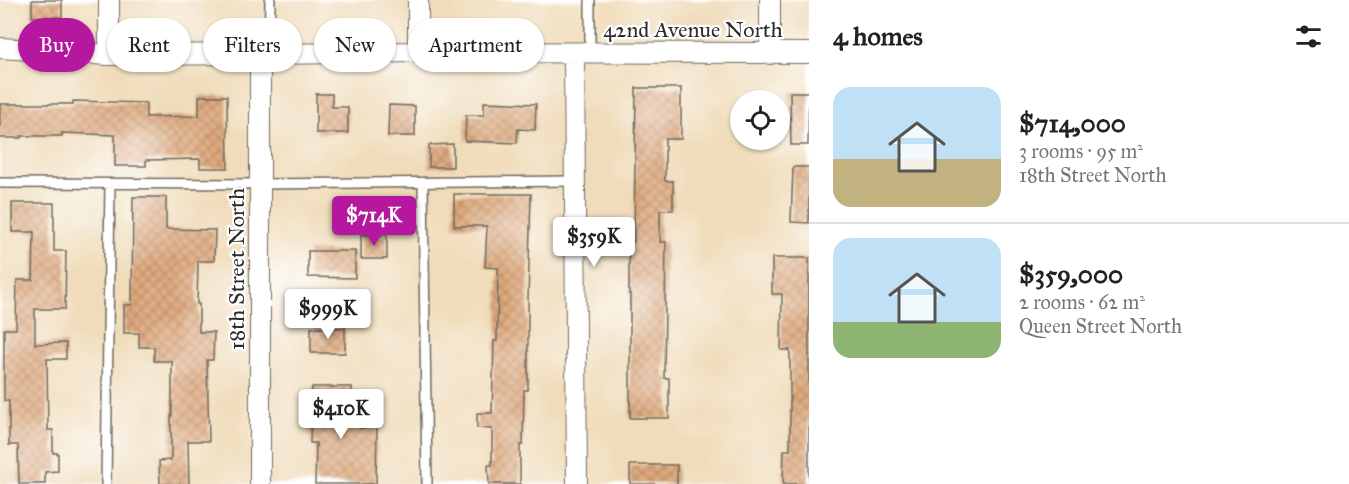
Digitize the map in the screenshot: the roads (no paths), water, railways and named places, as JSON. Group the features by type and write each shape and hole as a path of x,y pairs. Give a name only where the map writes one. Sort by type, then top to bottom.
{"street":[{"path":"109,0 109,18"},
{"path":"418,0 418,18"},
{"path":"770,0 770,54"},
{"name":"42nd Avenue North","path":"0,48 107,55"},
{"name":"42nd Avenue North","path":"302,54 408,52"},
{"name":"42nd Avenue North","path":"544,52 809,53"},
{"path":"577,484 575,181 582,52"},
{"name":"18th Street North","path":"260,484 260,184 264,72"}],"lane":[{"path":"268,18 270,0"},
{"path":"582,52 590,0"},
{"path":"0,183 260,184 575,181"},
{"path":"423,183 427,484"},
{"path":"106,484 110,184"}]}
